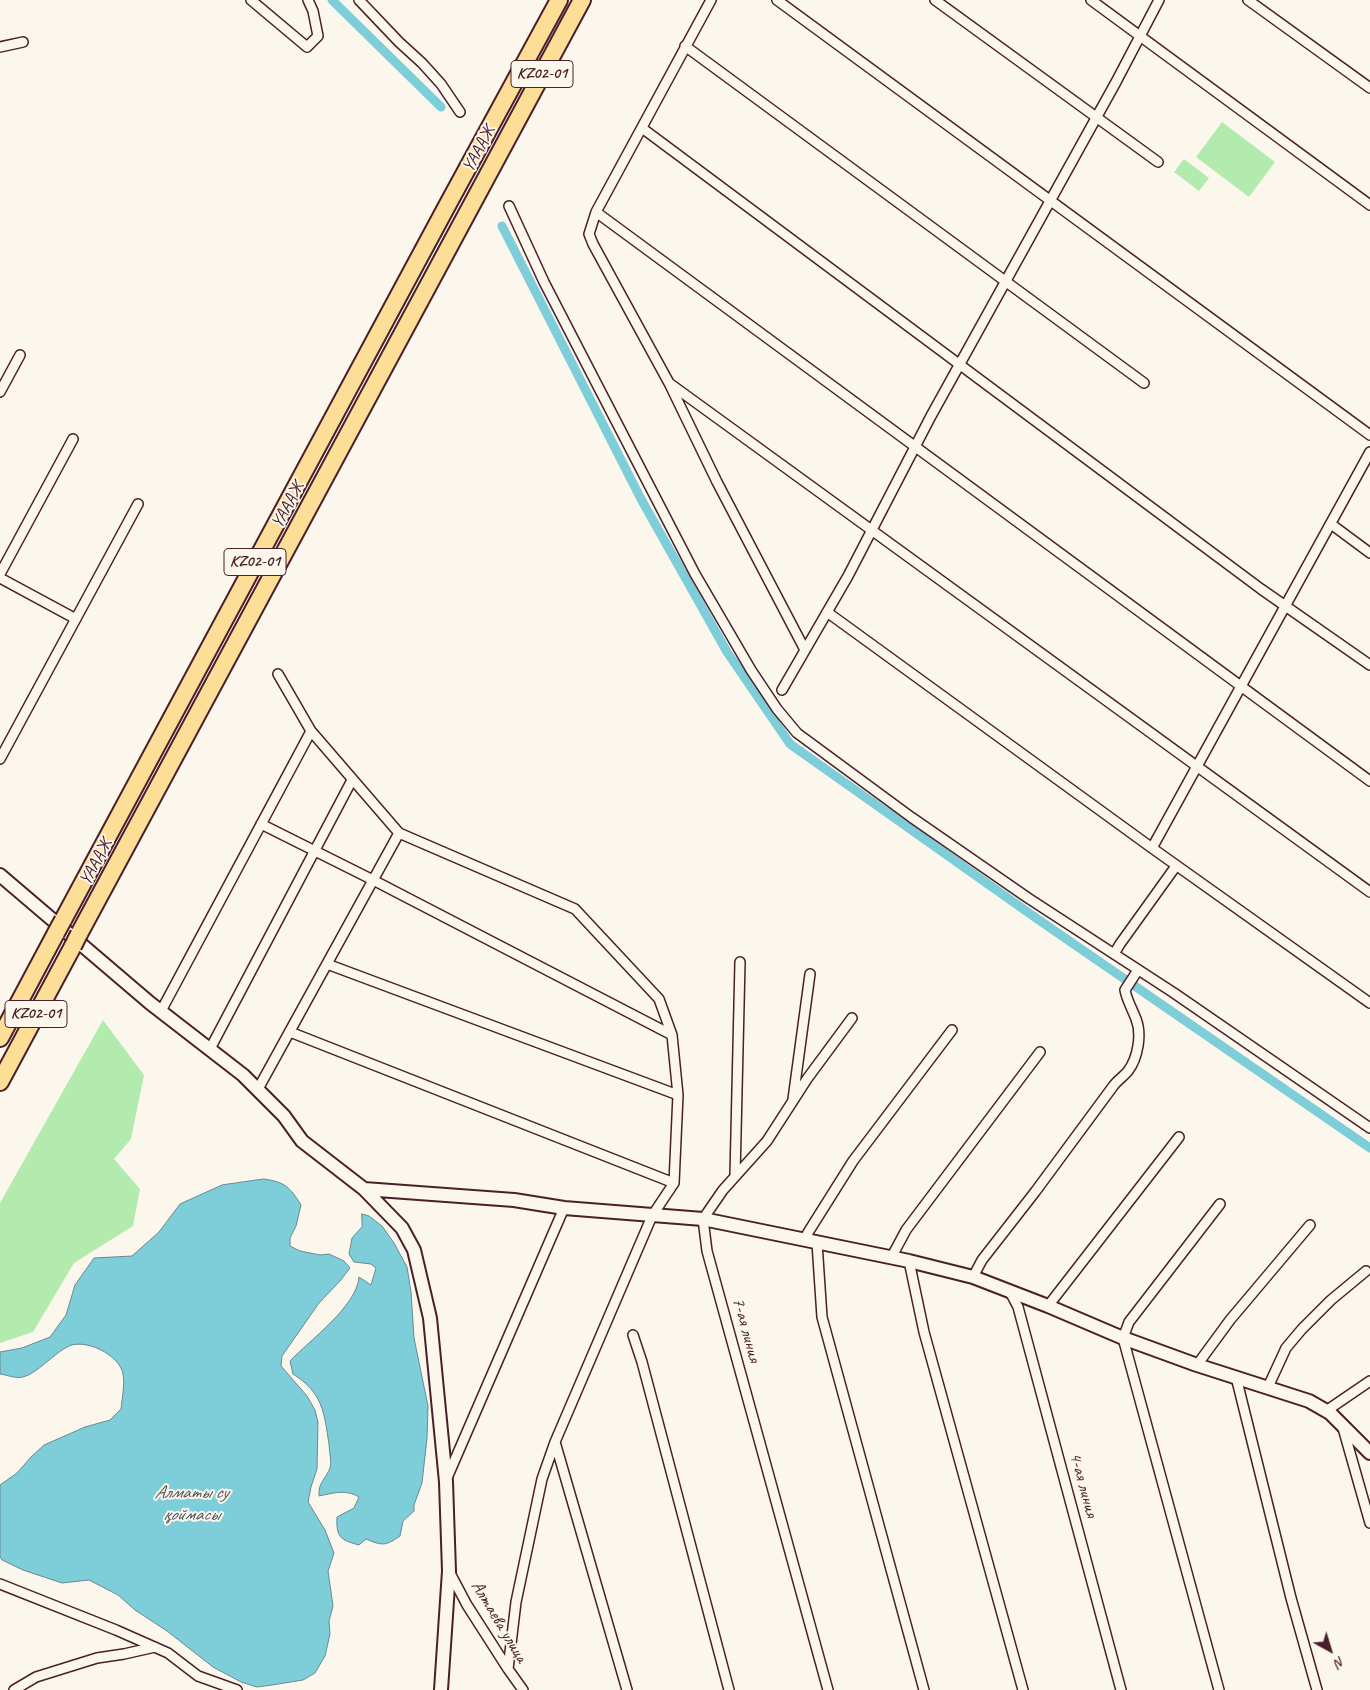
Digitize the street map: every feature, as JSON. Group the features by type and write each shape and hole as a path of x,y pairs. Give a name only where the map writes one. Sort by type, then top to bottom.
{"highway":[{"name":"ҮАААЖ","path":"0,1038 559,0"},
{"name":"ҮАААЖ","path":"0,1082 582,0"}],"street":[{"path":"250,0 307,47 318,36 313,11 308,0"},
{"path":"359,0 441,84 460,112"},
{"path":"711,0 596,212 589,234 669,383 717,482 805,650"},
{"path":"777,0 1370,436"},
{"path":"935,0 1158,162"},
{"path":"1091,0 1370,204"},
{"path":"782,690 827,612 1004,281 1159,0"},
{"path":"1248,0 1370,88"},
{"path":"0,47 23,42"},
{"path":"685,46 1144,383"},
{"path":"642,128 959,365 1286,606 1370,665"},
{"path":"509,206 544,282 695,574 751,670 797,733 911,817 1114,954 1136,973 1174,993 1370,1128"},
{"path":"596,212 1370,781"},
{"path":"0,392 20,355"},
{"path":"669,383 1370,892"},
{"path":"0,574 73,440"},
{"path":"1152,848 1370,452"},
{"path":"0,759 138,504"},
{"path":"1331,524 1370,553"},
{"path":"0,578 76,618"},
{"path":"827,612 1176,866 1370,1003"},
{"path":"278,674 311,731 399,833 575,909 659,999 672,1035 678,1095 674,1183 652,1216 555,1442 540,1489 516,1602 508,1669"},
{"path":"161,1011 311,731"},
{"path":"210,1049 352,780"},
{"path":"261,824 672,1035"},
{"path":"258,1089 399,833"},
{"path":"1114,954 1176,866"},
{"path":"0,875 161,1011 242,1074 284,1116 302,1141 364,1189 402,1228 414,1250 430,1318 446,1482 449,1571 441,1690"},
{"path":"735,1176 740,962"},
{"path":"328,964 678,1095"},
{"path":"973,1277 982,1260 1114,1085 1129,1069 1140,1036 1137,1019 1127,1000 1125,990 1136,973"},
{"path":"793,1101 810,974"},
{"path":"703,1220 723,1190 767,1141 852,1018"},
{"path":"804,1240 853,1161 952,1030"},
{"path":"290,1032 674,1183"},
{"path":"891,1258 906,1230 1040,1052"},
{"path":"1048,1306 1179,1136"},
{"path":"364,1189 514,1200 564,1208 703,1220 909,1261 973,1277 1009,1290 1123,1338 1309,1402 1326,1411 1342,1423 1370,1453"},
{"path":"1219,1690 1123,1338 1128,1322 1220,1204"},
{"path":"446,1482 564,1208"},
{"name":"7-ая линия","path":"703,1220 707,1251 828,1690"},
{"path":"1197,1365 1230,1320 1310,1225"},
{"path":"817,1244 822,1317 924,1690"},
{"path":"909,1261 924,1332 1023,1690"},
{"path":"1268,1387 1286,1348 1302,1329 1331,1300 1366,1271"},
{"name":"4-ая линия","path":"1009,1290 1018,1307 1121,1690"},
{"path":"633,1335 642,1362 729,1690"},
{"path":"1236,1377 1291,1598 1317,1690"},
{"path":"1326,1411 1370,1381"},
{"path":"1342,1423 1370,1523"},
{"path":"555,1442 627,1690"},
{"name":"Алтаева улица","path":"449,1571 467,1604 523,1690"},
{"path":"0,1584 155,1647 168,1653 198,1676 237,1690"},
{"path":"14,1690 36,1678 97,1658 155,1647"}],"green space":[{"path":"1222,122 1275,162 1249,197 1196,157"},
{"path":"1184,159 1209,178 1199,191 1174,172"},
{"path":"103,1020 144,1075 131,1139 114,1159 140,1189 133,1226 74,1263 33,1332 0,1343 0,1203"}],"water":[{"name":"Алматы су қоймасы","path":"264,1179 286,1186 301,1205 296,1226 290,1238 290,1246 300,1251 320,1255 329,1254 344,1261 350,1268 319,1303 282,1356 281,1366 307,1396 315,1410 318,1422 317,1469 308,1502 325,1530 334,1553 328,1571 333,1606 329,1621 330,1634 325,1656 315,1673 303,1680 257,1687 241,1682 213,1667 167,1631 135,1610 118,1595 89,1580 62,1583 23,1570 2,1560 0,1557 0,1485 17,1473 44,1445 85,1427 110,1420 121,1409 124,1383 123,1374 115,1360 108,1354 91,1346 82,1344 67,1347 34,1372 20,1377 0,1374 0,1352 22,1348 50,1337 66,1315 75,1285 94,1258 132,1256 159,1232 180,1204 222,1185"},
{"path":"362,1214 369,1216 382,1226 407,1267 411,1292 414,1338 428,1406 422,1483 414,1505 414,1511 403,1521 400,1536 384,1544 366,1539 359,1545 341,1537 337,1529 337,1517 354,1508 359,1497 344,1492 319,1496 321,1484 331,1465 325,1422 316,1396 311,1388 293,1374 290,1361 342,1311 356,1288 359,1277 371,1285 376,1268 371,1264 354,1262 349,1254 352,1238 362,1227"}],"waterway":[{"path":"332,0 441,107"},
{"path":"502,226 641,499 727,652 790,744 1036,918 1370,1148"}]}
